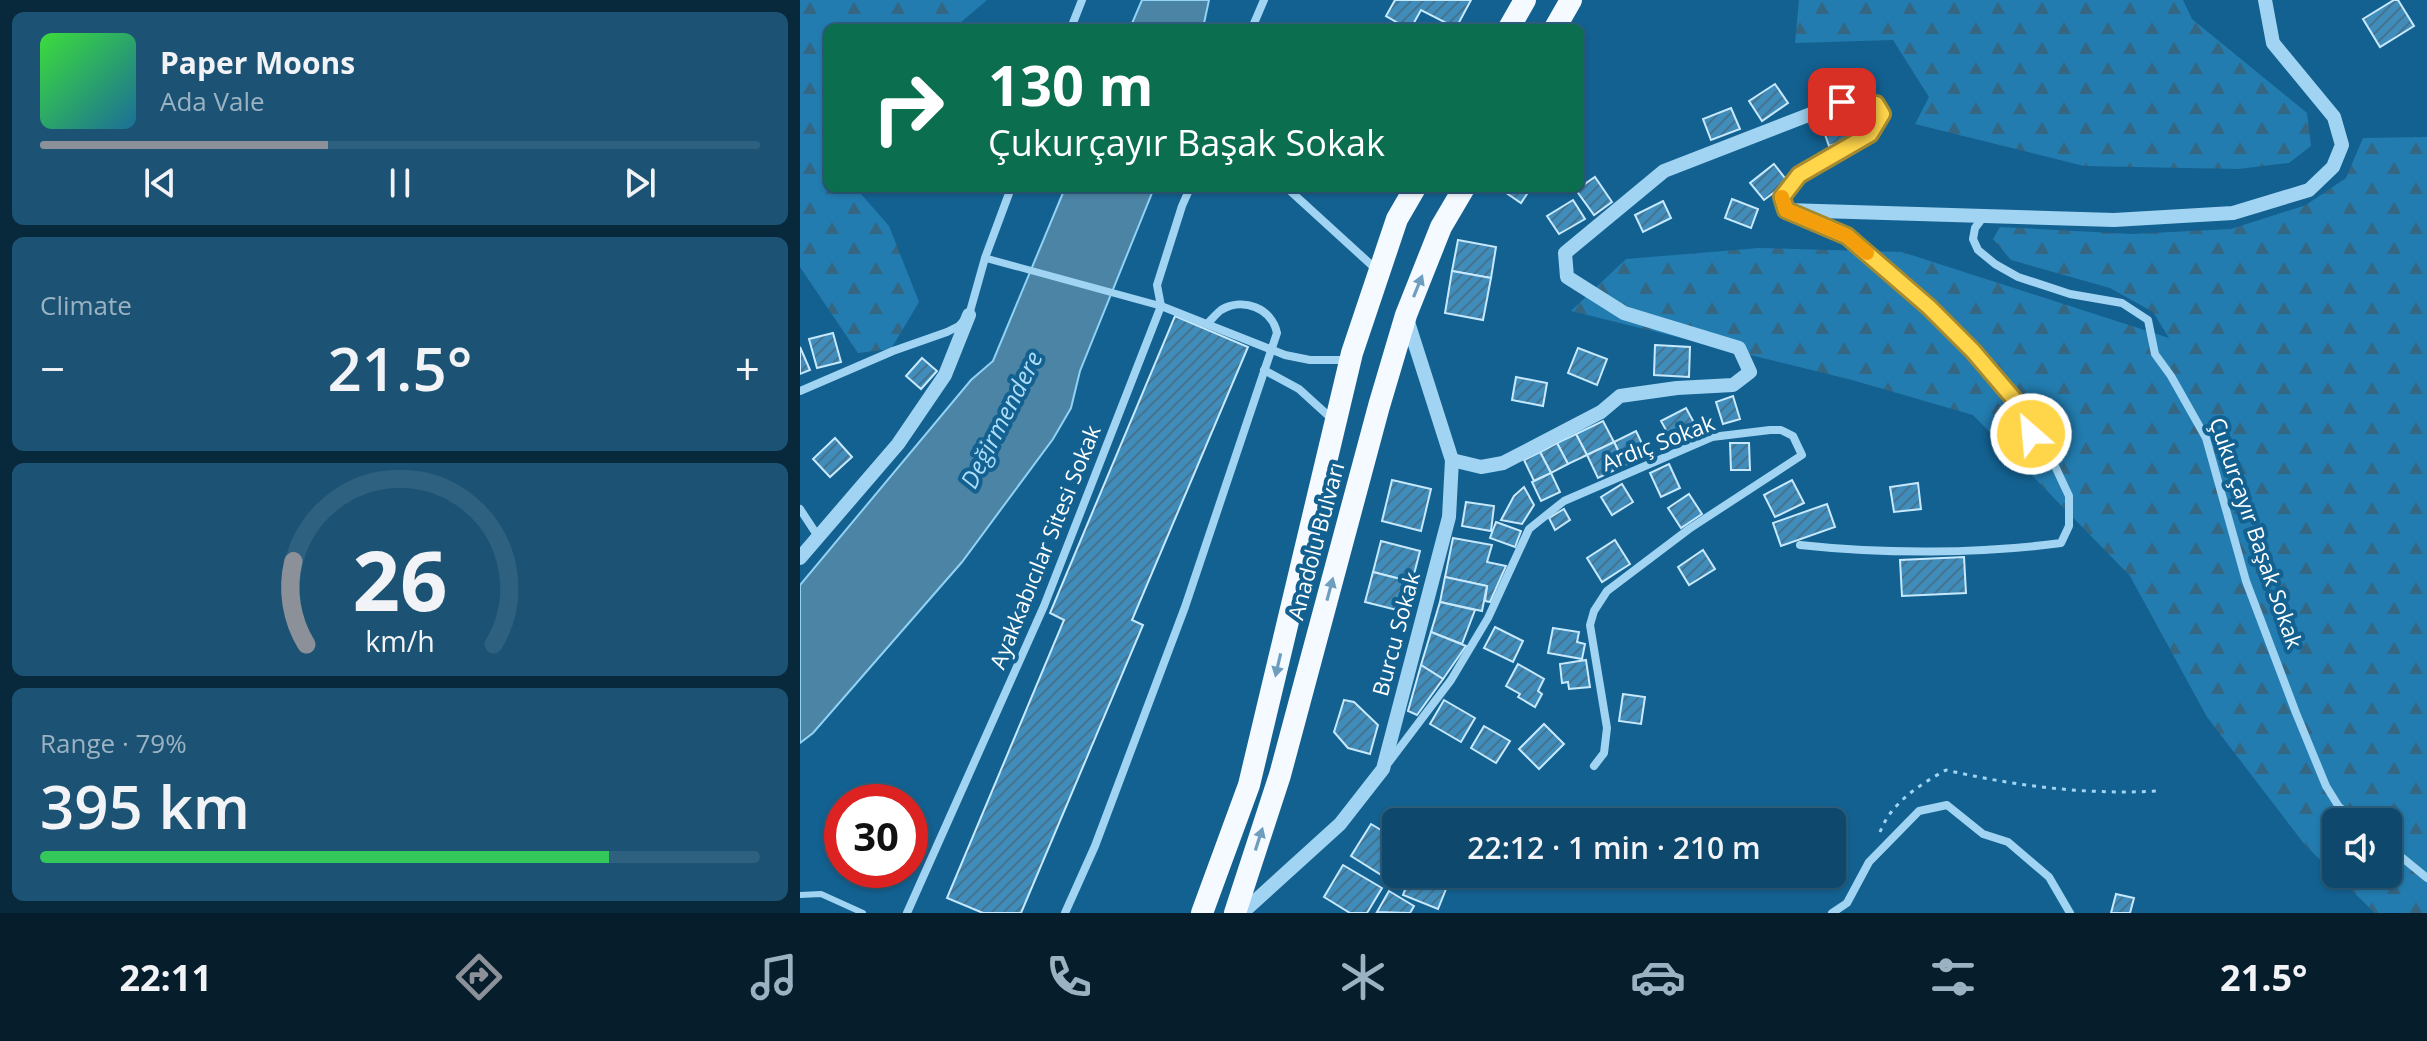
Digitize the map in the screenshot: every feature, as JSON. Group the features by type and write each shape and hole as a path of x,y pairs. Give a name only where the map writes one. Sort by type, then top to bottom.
{"highway":[{"path":"1511,24 1525,0"},
{"path":"1557,24 1571,0"},
{"name":"Anadolu Bulvarı","path":"1202,913 1249,785 1350,360 1397,219 1413,192"},
{"name":"Anadolu Bulvarı","path":"1235,913 1280,775 1406,315 1441,227 1462,192"}],"street":[{"path":"1073,24 1082,0"},
{"path":"1254,24 1264,0"},
{"path":"1786,210 2114,220 2233,213 2309,190 2333,167 2342,145 2334,117 2273,43 2265,0"},
{"path":"1452,460 1481,467 1503,463 1601,412 1620,396 1677,388 1733,385 1750,372 1739,348 1624,313 1567,277 1565,253 1664,171 1842,102 1876,104 1882,114 1870,134 1799,175 1782,197 1786,210 1847,236 1929,307 1973,351 2013,398 2031,434 2054,464 2069,496 2069,526 2061,543 1994,550 1847,550 1800,545"},
{"path":"800,558 898,444 945,375 969,315 985,258 1010,192"},
{"name":"Ayakkabıcılar Sitesi Sokak","path":"907,913 1044,606 1161,306 1157,285 1188,192"},
{"path":"1291,192 1379,272"},
{"name":"Çukurçayır Başak Sokak","path":"1985,215 1975,228 1973,239 1978,250 1995,264 2018,277 2070,294 2122,303 2148,320 2155,354 2206,438 2246,581 2326,786 2340,808"},
{"path":"985,258 1140,299 1285,355 1310,360 1350,360"},
{"path":"1065,913 1095,846 1185,607 1277,333 1275,321 1263,310 1247,304 1220,311 1207,324"},
{"path":"800,391 893,351 947,332 959,326 969,315"},
{"name":"Burcu Sokak","path":"1242,913 1340,824 1383,769 1449,517 1452,460 1406,315"},
{"path":"1264,370 1299,389 1335,423"},
{"name":"Ardıç Sokak","path":"1383,769 1451,680 1488,618 1529,529 1564,501 1712,437 1770,430 1781,430 1793,436 1802,455 1677,538 1607,591 1594,611 1590,625 1607,728 1604,753 1594,766"},
{"path":"800,509 819,538"},
{"path":"1832,913 1847,903 1869,862 1919,811 1947,805 1983,834 2008,842 2049,877 2070,913"},
{"path":"2402,857 2427,878"}],"lane":[{"path":"800,895 821,894 863,913"}],"path":[{"path":"1880,832 1886,817 1918,785 1946,770 2009,784 2118,793 2157,791"}],"green space":[{"path":"800,0 987,0 959,24 824,24 824,192 862,192 889,226 919,302 891,349 858,353 800,267"},
{"path":"1799,0 2183,0 2192,19 2307,113 2311,146 2289,163 2238,169 2084,166 1915,124 1929,97 1893,40 1795,43"},
{"path":"2427,137 2427,913 2375,913 2349,888 2402,888 2402,808 2322,808 2322,862 2305,845 2207,717 2130,576 1973,415 1852,380 1571,311 1626,259 1759,248 1902,252 2169,338 2153,312 2110,288 2011,260 1993,239 2000,227 2131,234 2231,229 2306,205 2346,178 2363,138"}],"water":[{"path":"1142,0 1209,0 1204,24 1132,24"},
{"name":"Değirmendere","path":"1063,192 1152,192 1080,371 1071,408 1053,439 962,562 813,733 800,743 800,585 971,380 993,361"}],"building":[{"path":"1395,0 1471,0 1458,24 1448,24 1421,10 1413,24 1400,24 1386,16"},
{"path":"2398,0 2414,26 2380,47 2363,19"},
{"path":"1775,84 1788,103 1762,121 1749,101"},
{"path":"1731,108 1740,129 1711,140 1703,119"},
{"path":"1855,108 1865,134 1829,146 1820,120"},
{"path":"1774,164 1788,182 1764,200 1750,183"},
{"path":"1595,177 1612,202 1594,215 1577,192 1584,192 1584,185"},
{"path":"1505,192 1528,192 1521,203"},
{"path":"1732,199 1758,209 1751,228 1725,218"},
{"path":"1573,200 1585,219 1559,234 1547,216"},
{"path":"1663,201 1671,218 1643,232 1635,215"},
{"path":"1458,240 1496,247 1491,278 1452,271"},
{"path":"1452,271 1491,278 1483,320 1445,313"},
{"path":"1175,316 1248,347 1132,620 1143,625 1021,913 983,913 947,898 1064,620 1050,613"},
{"path":"833,333 841,362 817,368 809,339"},
{"path":"1655,345 1690,347 1689,377 1654,375"},
{"path":"800,347 810,370 800,374"},
{"path":"1578,348 1607,359 1597,385 1568,373"},
{"path":"922,358 937,371 921,389 906,376"},
{"path":"1516,377 1547,383 1543,406 1512,400"},
{"path":"1733,396 1740,419 1723,424 1716,402"},
{"path":"1686,408 1698,430 1673,443 1661,421"},
{"path":"1603,421 1614,442 1587,455 1576,434"},
{"path":"1636,431 1647,454 1625,465 1614,442"},
{"path":"1576,434 1587,455 1568,464 1557,443"},
{"path":"835,438 852,457 830,477 813,459"},
{"path":"1614,442 1625,465 1598,478 1587,455"},
{"path":"1557,443 1568,464 1551,473 1540,452"},
{"path":"1730,443 1749,443 1750,470 1731,470"},
{"path":"1540,452 1551,473 1534,481 1524,460"},
{"path":"1669,464 1680,488 1661,497 1650,473"},
{"path":"1551,473 1560,492 1541,501 1532,482"},
{"path":"1392,480 1431,489 1421,531 1382,521"},
{"path":"1792,480 1804,503 1775,517 1764,495"},
{"path":"1918,483 1921,509 1894,512 1890,487"},
{"path":"1622,484 1633,502 1612,515 1601,497"},
{"path":"1524,487 1534,505 1522,524 1501,520 1514,496"},
{"path":"1689,494 1702,514 1681,528 1668,508"},
{"path":"1466,502 1494,506 1491,531 1462,526"},
{"path":"1827,504 1835,527 1781,546 1773,523"},
{"path":"1564,509 1570,520 1555,530 1549,518"},
{"path":"1496,522 1521,531 1515,547 1490,538"},
{"path":"1453,538 1492,545 1487,562 1506,566 1490,602 1485,601 1487,586 1445,577"},
{"path":"1615,540 1630,564 1602,582 1587,558"},
{"path":"1381,541 1420,551 1412,582 1373,572"},
{"path":"1703,550 1715,569 1689,585 1678,567"},
{"path":"1964,557 1966,593 1902,596 1900,560"},
{"path":"1373,572 1412,582 1405,612 1365,602"},
{"path":"1445,577 1487,586 1482,611 1440,602"},
{"path":"1440,602 1475,610 1462,644 1431,632"},
{"path":"1495,627 1523,641 1513,662 1484,648"},
{"path":"1553,628 1579,632 1577,642 1585,644 1582,659 1548,653"},
{"path":"1431,632 1466,646 1443,679 1421,665"},
{"path":"1586,660 1590,687 1569,689 1568,682 1562,683 1560,664"},
{"path":"1518,664 1544,679 1538,691 1542,694 1535,707 1506,686"},
{"path":"1421,665 1443,679 1417,715 1408,711"},
{"path":"1623,694 1645,697 1641,724 1619,721"},
{"path":"1344,700 1354,702 1378,725 1370,754 1348,748 1334,732"},
{"path":"1444,700 1475,718 1461,742 1430,724"},
{"path":"1544,724 1564,744 1539,769 1519,749"},
{"path":"1484,726 1510,741 1496,763 1471,748"},
{"path":"1371,824 1382,831 1382,875 1351,856"},
{"path":"1343,865 1382,888 1367,913 1350,913 1324,897"},
{"path":"1406,888 1446,888 1438,909 1403,895"},
{"path":"1389,891 1414,906 1410,913 1377,912"},
{"path":"2116,894 2134,898 2130,913 2111,913"}],"slow traffic":[{"path":"1782,197 1786,210 1847,236 1867,253"}],"route":[{"path":"1842,102 1876,104 1882,114 1870,134 1799,175 1782,197 1786,210 1847,236 1929,307 1973,351 2013,398 2031,434"}]}
